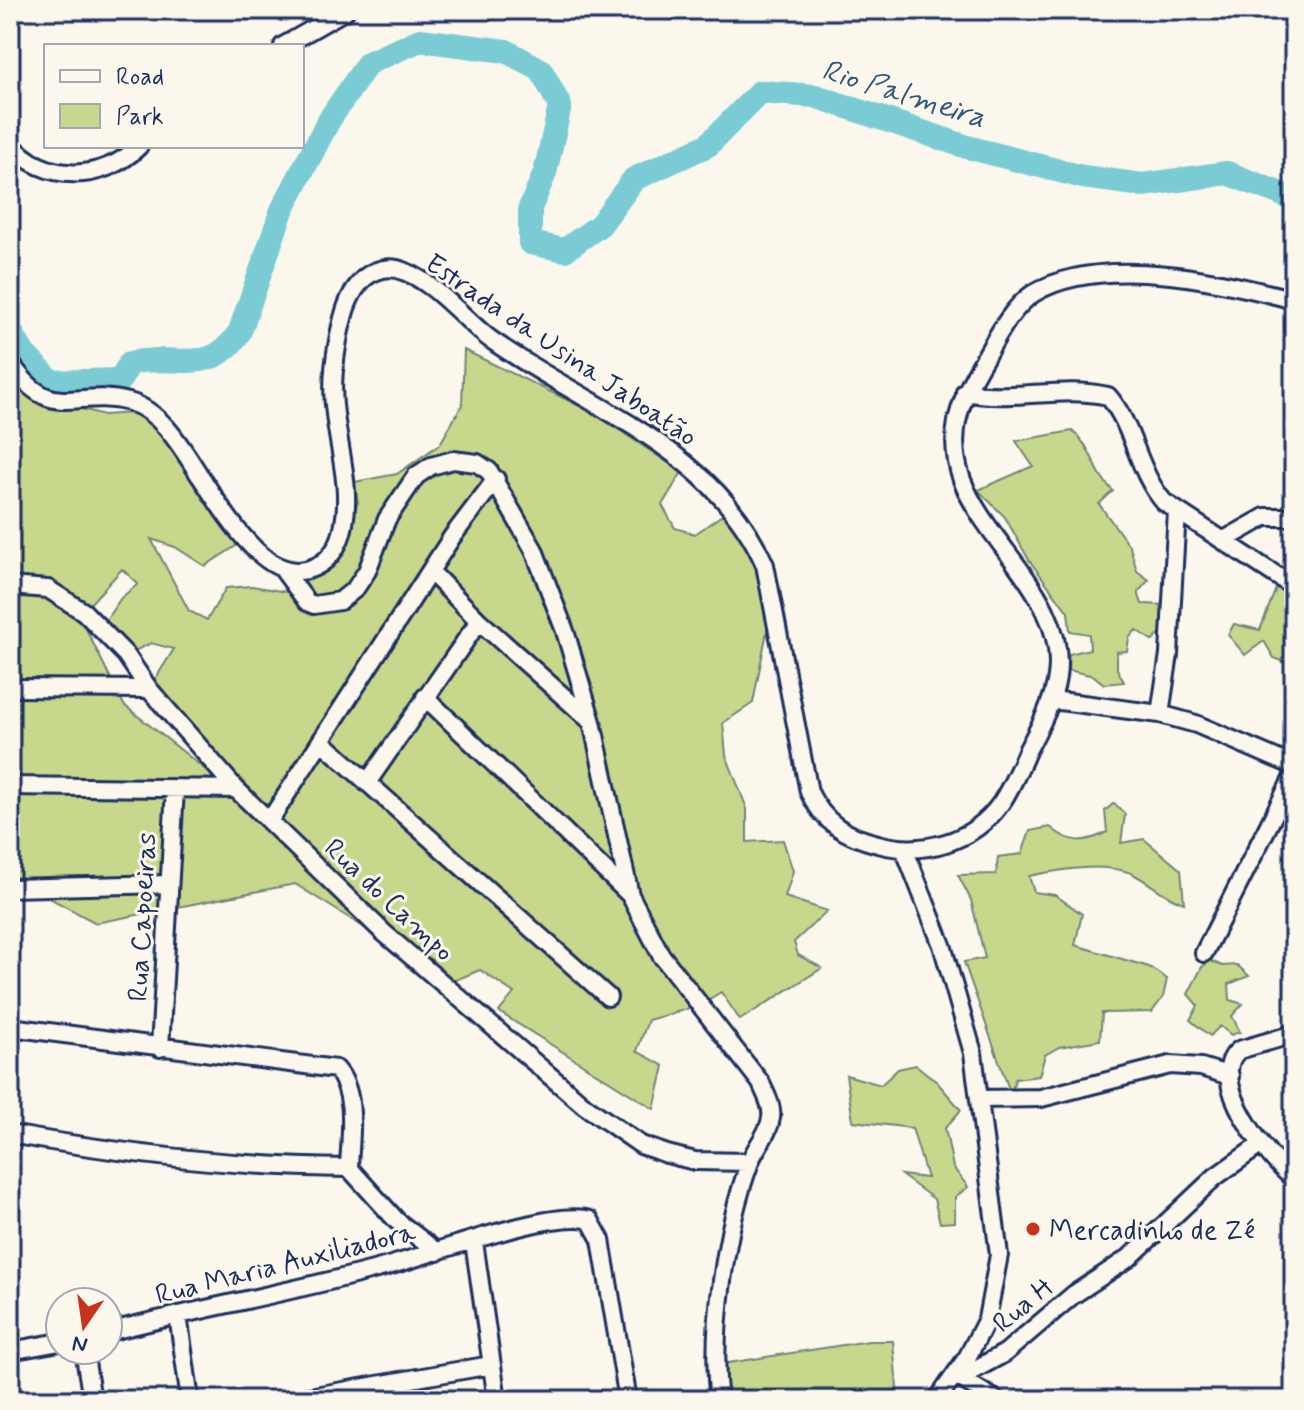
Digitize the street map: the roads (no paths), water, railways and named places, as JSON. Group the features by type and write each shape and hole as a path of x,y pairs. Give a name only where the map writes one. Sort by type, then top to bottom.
{"street":[{"path":"286,44 346,10"},
{"path":"10,143 28,160 74,174 113,166 136,148"},
{"name":"Estrada da Usina Jaboatão","path":"284,571 303,572 318,566 338,544 345,522 345,484 332,375 343,315 359,283 370,274 397,269 428,286 492,340 670,451 732,508 753,538 765,565 809,792 819,812 832,826 861,840 905,851 959,838 984,822 1001,804 1052,700 1057,646 1049,619 971,500 956,457 956,419 965,392 1017,310 1032,295 1053,284 1091,276 1155,274 1246,288 1294,300"},
{"path":"10,362 31,389 45,399 130,402 161,422 238,531 269,563 284,571 307,602 314,605 340,601 355,589 367,571 400,494 416,476 431,466 453,460 477,463 496,479 534,550 565,631 592,722 630,895 661,955 761,1083 770,1104 767,1130 750,1162 726,1262 716,1336 719,1400"},
{"path":"965,392 998,397 1108,396 1117,408 1151,487 1177,511 1226,539 1294,587"},
{"path":"270,820 432,573 458,528 496,479"},
{"path":"1160,714 1169,654 1177,511"},
{"path":"1226,539 1265,517 1294,517"},
{"path":"432,573 479,621 592,722"},
{"name":"Rua do Campo","path":"10,586 48,589 72,601 126,655 149,689 236,789 383,932 617,1129 641,1145 695,1161 750,1162"},
{"path":"367,783 479,621"},
{"path":"10,688 149,689"},
{"path":"425,697 630,895"},
{"path":"1052,700 1160,714 1211,730 1294,766"},
{"path":"322,742 608,997"},
{"path":"1204,953 1294,775"},
{"path":"10,786 236,789"},
{"name":"Rua Capoeiras","path":"160,1048 167,884 175,789"},
{"path":"905,851 942,945 973,1053 999,1255 987,1319 958,1376 937,1400"},
{"path":"10,888 167,884"},
{"path":"10,1027 336,1069 345,1079 351,1121 349,1168 397,1221 437,1252"},
{"path":"1294,1034 1239,1050 1233,1057 1230,1076 1247,1125 1260,1145 1294,1179"},
{"path":"981,1099 1041,1098 1170,1065 1201,1067 1230,1076"},
{"path":"10,1134 189,1160 273,1167 349,1168"},
{"name":"Rua H","path":"958,1376 1005,1353 1073,1295 1129,1258 1215,1177 1260,1145"},
{"name":"Rua Maria Auxiliadora","path":"124,1328 377,1269 558,1218 576,1216 590,1220 601,1240 628,1400"},
{"path":"474,1242 497,1400"},
{"path":"178,1315 190,1400"},
{"path":"10,1351 44,1345"},
{"path":"292,1400 491,1365"},
{"path":"87,1366 92,1400"},
{"path":"958,1376 996,1400"}],"waterway":[{"name":"Rio Palmeira","path":"10,330 24,354 52,382 120,380 130,363 146,360 191,361 217,355 229,346 240,331 282,210 329,120 368,63 420,40 506,51 541,70 560,106 545,173 530,208 530,243 565,250 600,225 634,179 708,145 760,92 815,96 967,147 1083,177 1143,185 1227,173 1294,199"}],"place":[{"name":"Mercadinho de Zé","path":"1033,1229"}]}
